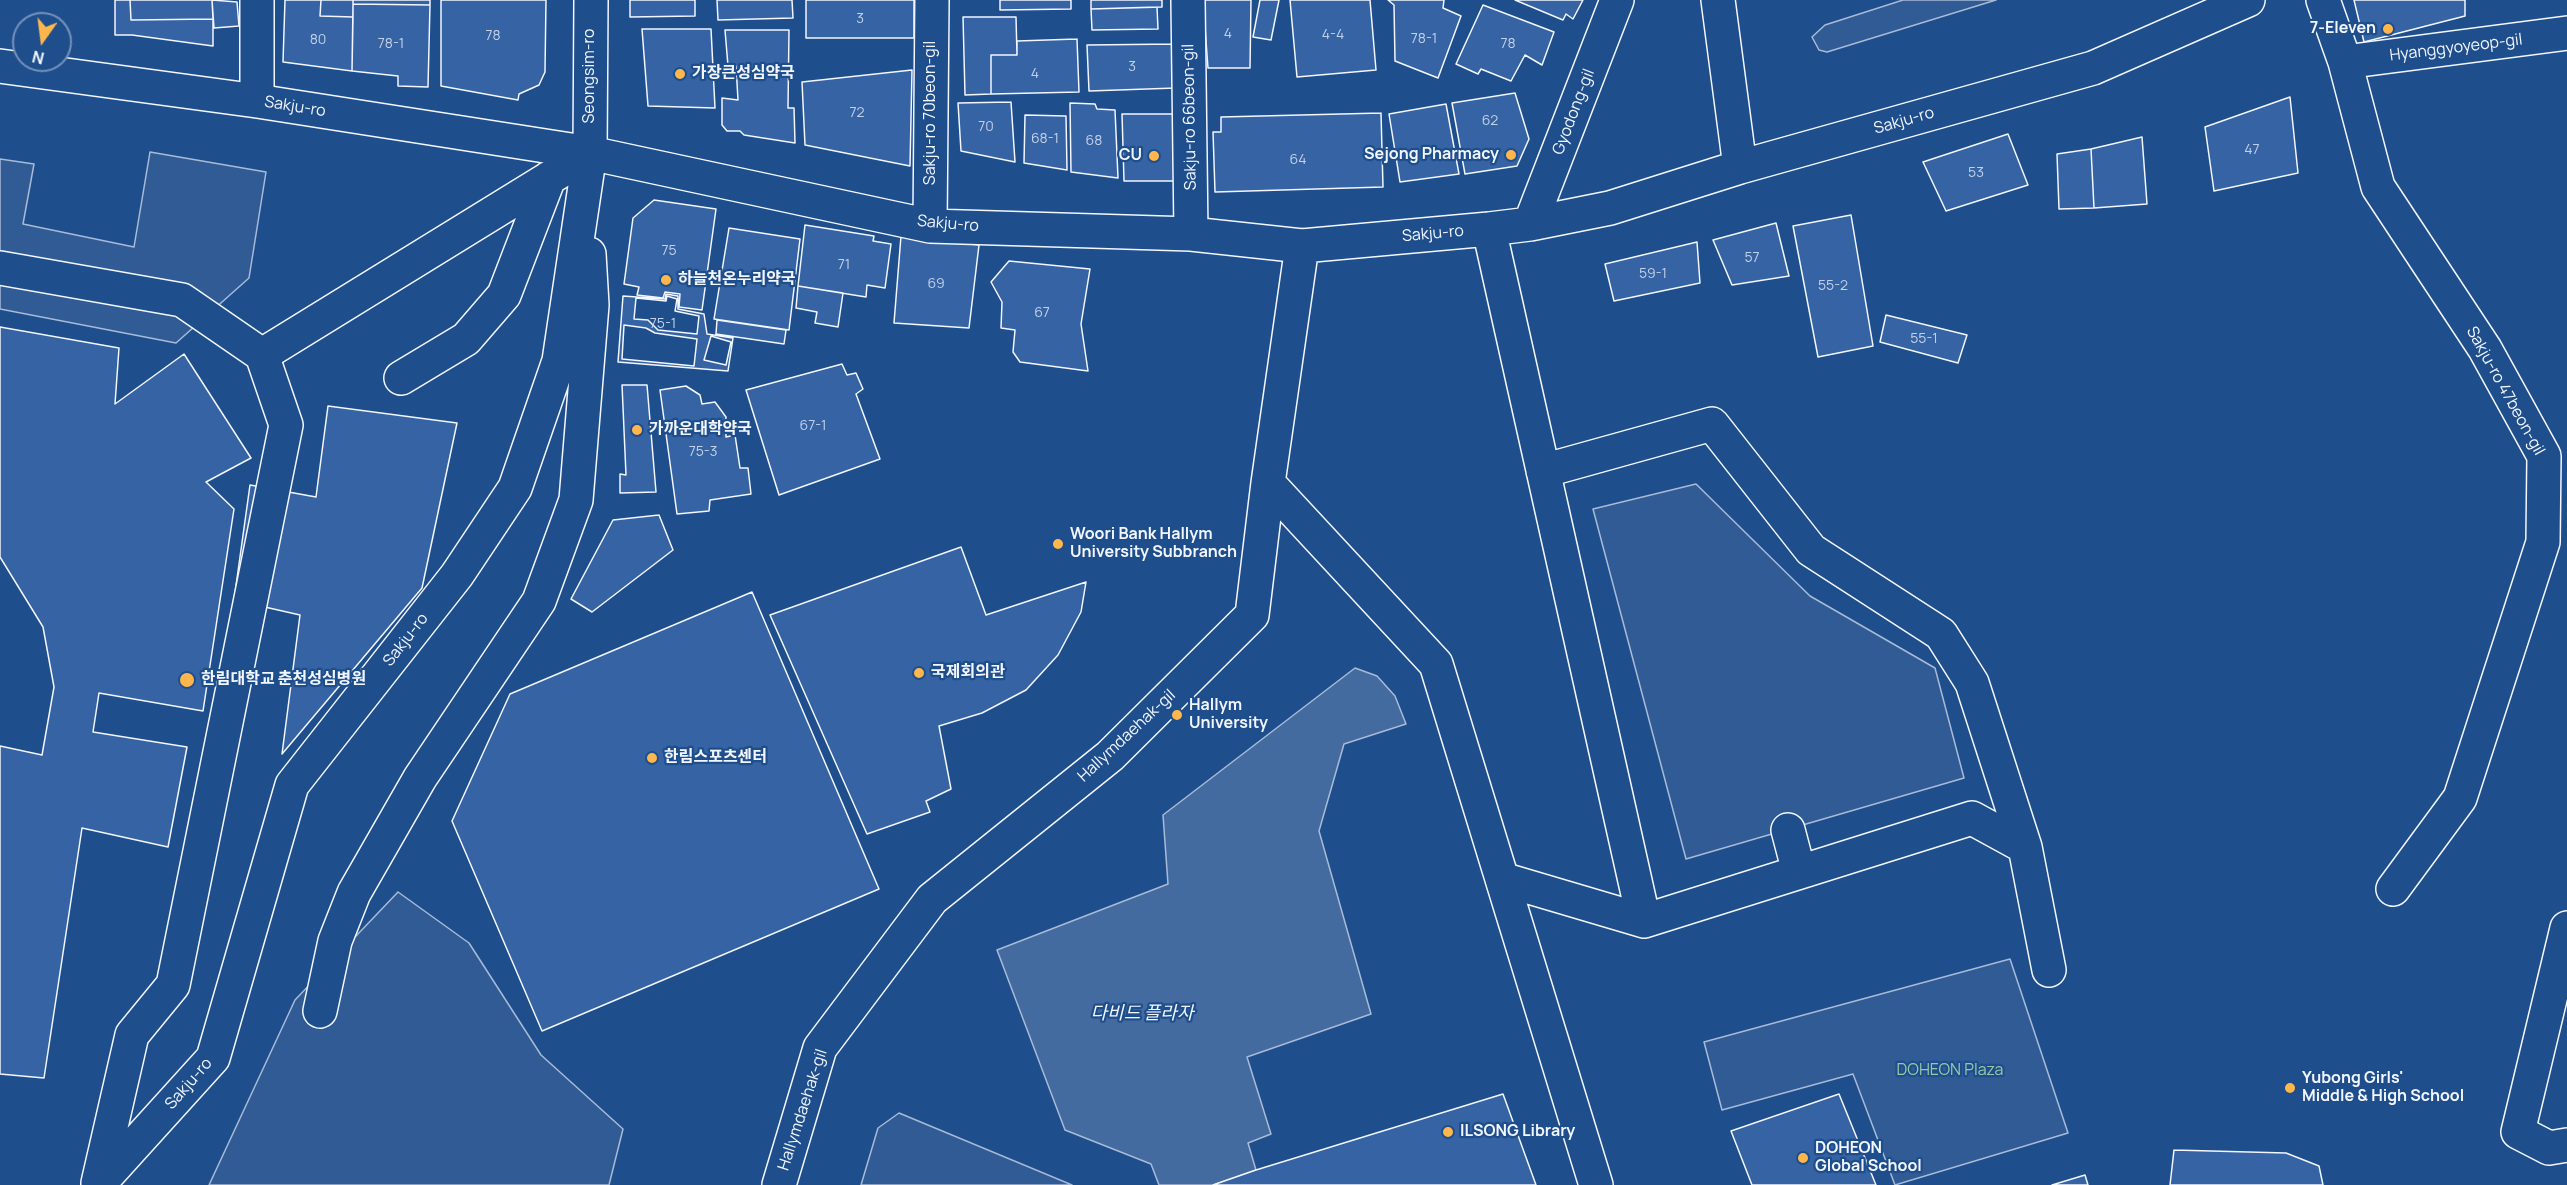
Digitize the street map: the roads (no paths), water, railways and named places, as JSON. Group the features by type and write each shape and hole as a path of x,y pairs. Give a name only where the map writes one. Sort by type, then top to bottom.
{"street":[{"path":"257,0 257,101"},
{"name":"Seongsim-ro","path":"590,153 591,0"},
{"name":"Sakju-ro 70beon-gil","path":"930,226 932,0"},
{"name":"Sakju-ro 66beon-gil","path":"1188,0 1191,234"},
{"name":"Gyodong-gil","path":"1530,224 1617,0"},
{"path":"1718,0 1740,167"},
{"name":"Sakju-ro","path":"0,66 257,101 590,153 930,226 1191,234 1302,246 1530,224 1610,208 1740,167 2092,68 2248,0"},
{"name":"Sakju-ro 47beon-gil","path":"2323,0 2345,62 2378,187 2485,349 2544,456 2543,542 2460,798 2393,889"},
{"name":"Hyanggyoyeop-gil","path":"2345,62 2567,33"},
{"path":"262,355 590,153"},
{"name":"Sakju-ro","path":"98,1185 213,1058 292,785 457,575 515,488 559,361 590,153"},
{"path":"401,378 465,339 504,295 549,178"},
{"path":"320,1011 335,941 354,893 420,778 539,601 576,500 592,305 584,192"},
{"path":"1489,229 1644,921"},
{"name":"Hallymdaehak-gil","path":"779,1185 820,1048 932,899 1110,756 1252,615 1268,483 1302,246"},
{"path":"0,268 182,300 262,355 286,425 173,985 132,1035 98,1185"},
{"path":"1543,471 1712,424 1811,550 1941,634 1972,683 2025,847 2049,970"},
{"path":"1268,483 1436,664 1596,1185"},
{"path":"1502,879 1644,921 1972,818 2025,847"},
{"path":"1788,830 1799,872"},
{"path":"2567,928 2518,1132 2549,1148 2567,1145"}],"water":[{"name":"다비드 플라자","path":"1355,668 1377,676 1395,696 1406,724 1344,744 1319,831 1371,1014 1247,1057 1271,1134 1248,1143 1256,1170 1213,1185 1159,1185 1151,1164 1065,1130 997,950 1168,884 1163,815"}],"place":[{"name":"7-Eleven","path":"2388,29"},
{"name":"가장큰성심약국","path":"680,74"},
{"name":"Sejong Pharmacy","path":"1511,155"},
{"name":"CU","path":"1154,156"},
{"name":"하늘천온누리약국","path":"666,280"},
{"name":"가까운대학약국","path":"637,430"},
{"name":"Woori Bank Hallym University Subbranch","path":"1058,544"},
{"name":"국제회의관","path":"919,673"},
{"name":"한림대학교 춘천성심병원","path":"187,680"},
{"name":"Hallym University","path":"1177,715"},
{"name":"한림스포츠센터","path":"652,758"},
{"name":"Yubong Girls' Middle & High School","path":"2290,1088"},
{"name":"ILSONG Library","path":"1448,1132"},
{"name":"DOHEON Global School","path":"1803,1158"}],"park label":[{"name":"DOHEON Plaza","path":"1950,1071"}]}
